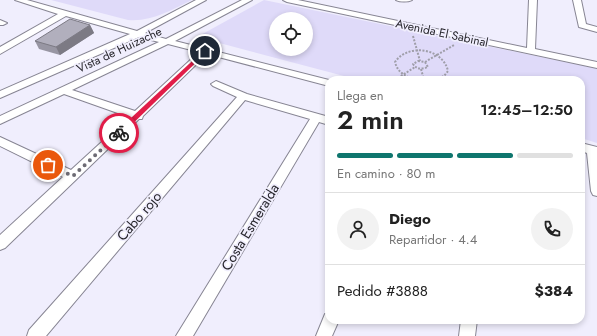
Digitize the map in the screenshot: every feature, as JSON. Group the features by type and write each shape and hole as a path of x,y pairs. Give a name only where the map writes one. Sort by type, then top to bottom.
{"street":[{"name":"Vista de Huizache","path":"0,95 138,34 202,0"},
{"name":"Vista de Huizache","path":"0,120 168,41 248,0"},
{"name":"Avenida El Sabinal","path":"287,0 597,65"},
{"path":"531,51 533,0"},
{"path":"577,0 582,25 593,29"},
{"path":"24,1 138,34 325,82"},
{"path":"0,51 65,13"},
{"path":"0,244 138,116 205,51"},
{"path":"216,84 243,96 323,119"},
{"path":"62,90 138,116"},
{"name":"Cabo rojo","path":"35,336 243,96"},
{"name":"Costa Esmeralda","path":"184,336 323,119"},
{"path":"0,141 73,176"},
{"path":"585,148 595,150 597,191"},
{"path":"324,336 328,324"},
{"path":"467,336 468,324"}],"lane":[{"path":"398,0 410,0"}],"path":[{"path":"411,30 420,61"},
{"path":"401,76 415,67 414,63 420,61 425,62 455,44"},
{"path":"407,76 398,70 395,62 398,55 415,50 430,52 439,56 446,62 448,71 444,76"},
{"path":"415,67 421,69 428,67 425,62"},
{"path":"421,69 423,76"}],"shaded area":[{"path":"51,0 192,0 153,17 128,20"},
{"path":"264,0 594,68 597,69 597,143 585,139 585,76 344,76 197,37"}],"building":[{"path":"70,19 90,25 56,47 35,41"}],"way so far":[{"path":"48,165 73,176 119,133"}],"route":[{"path":"119,133 205,51"}]}
